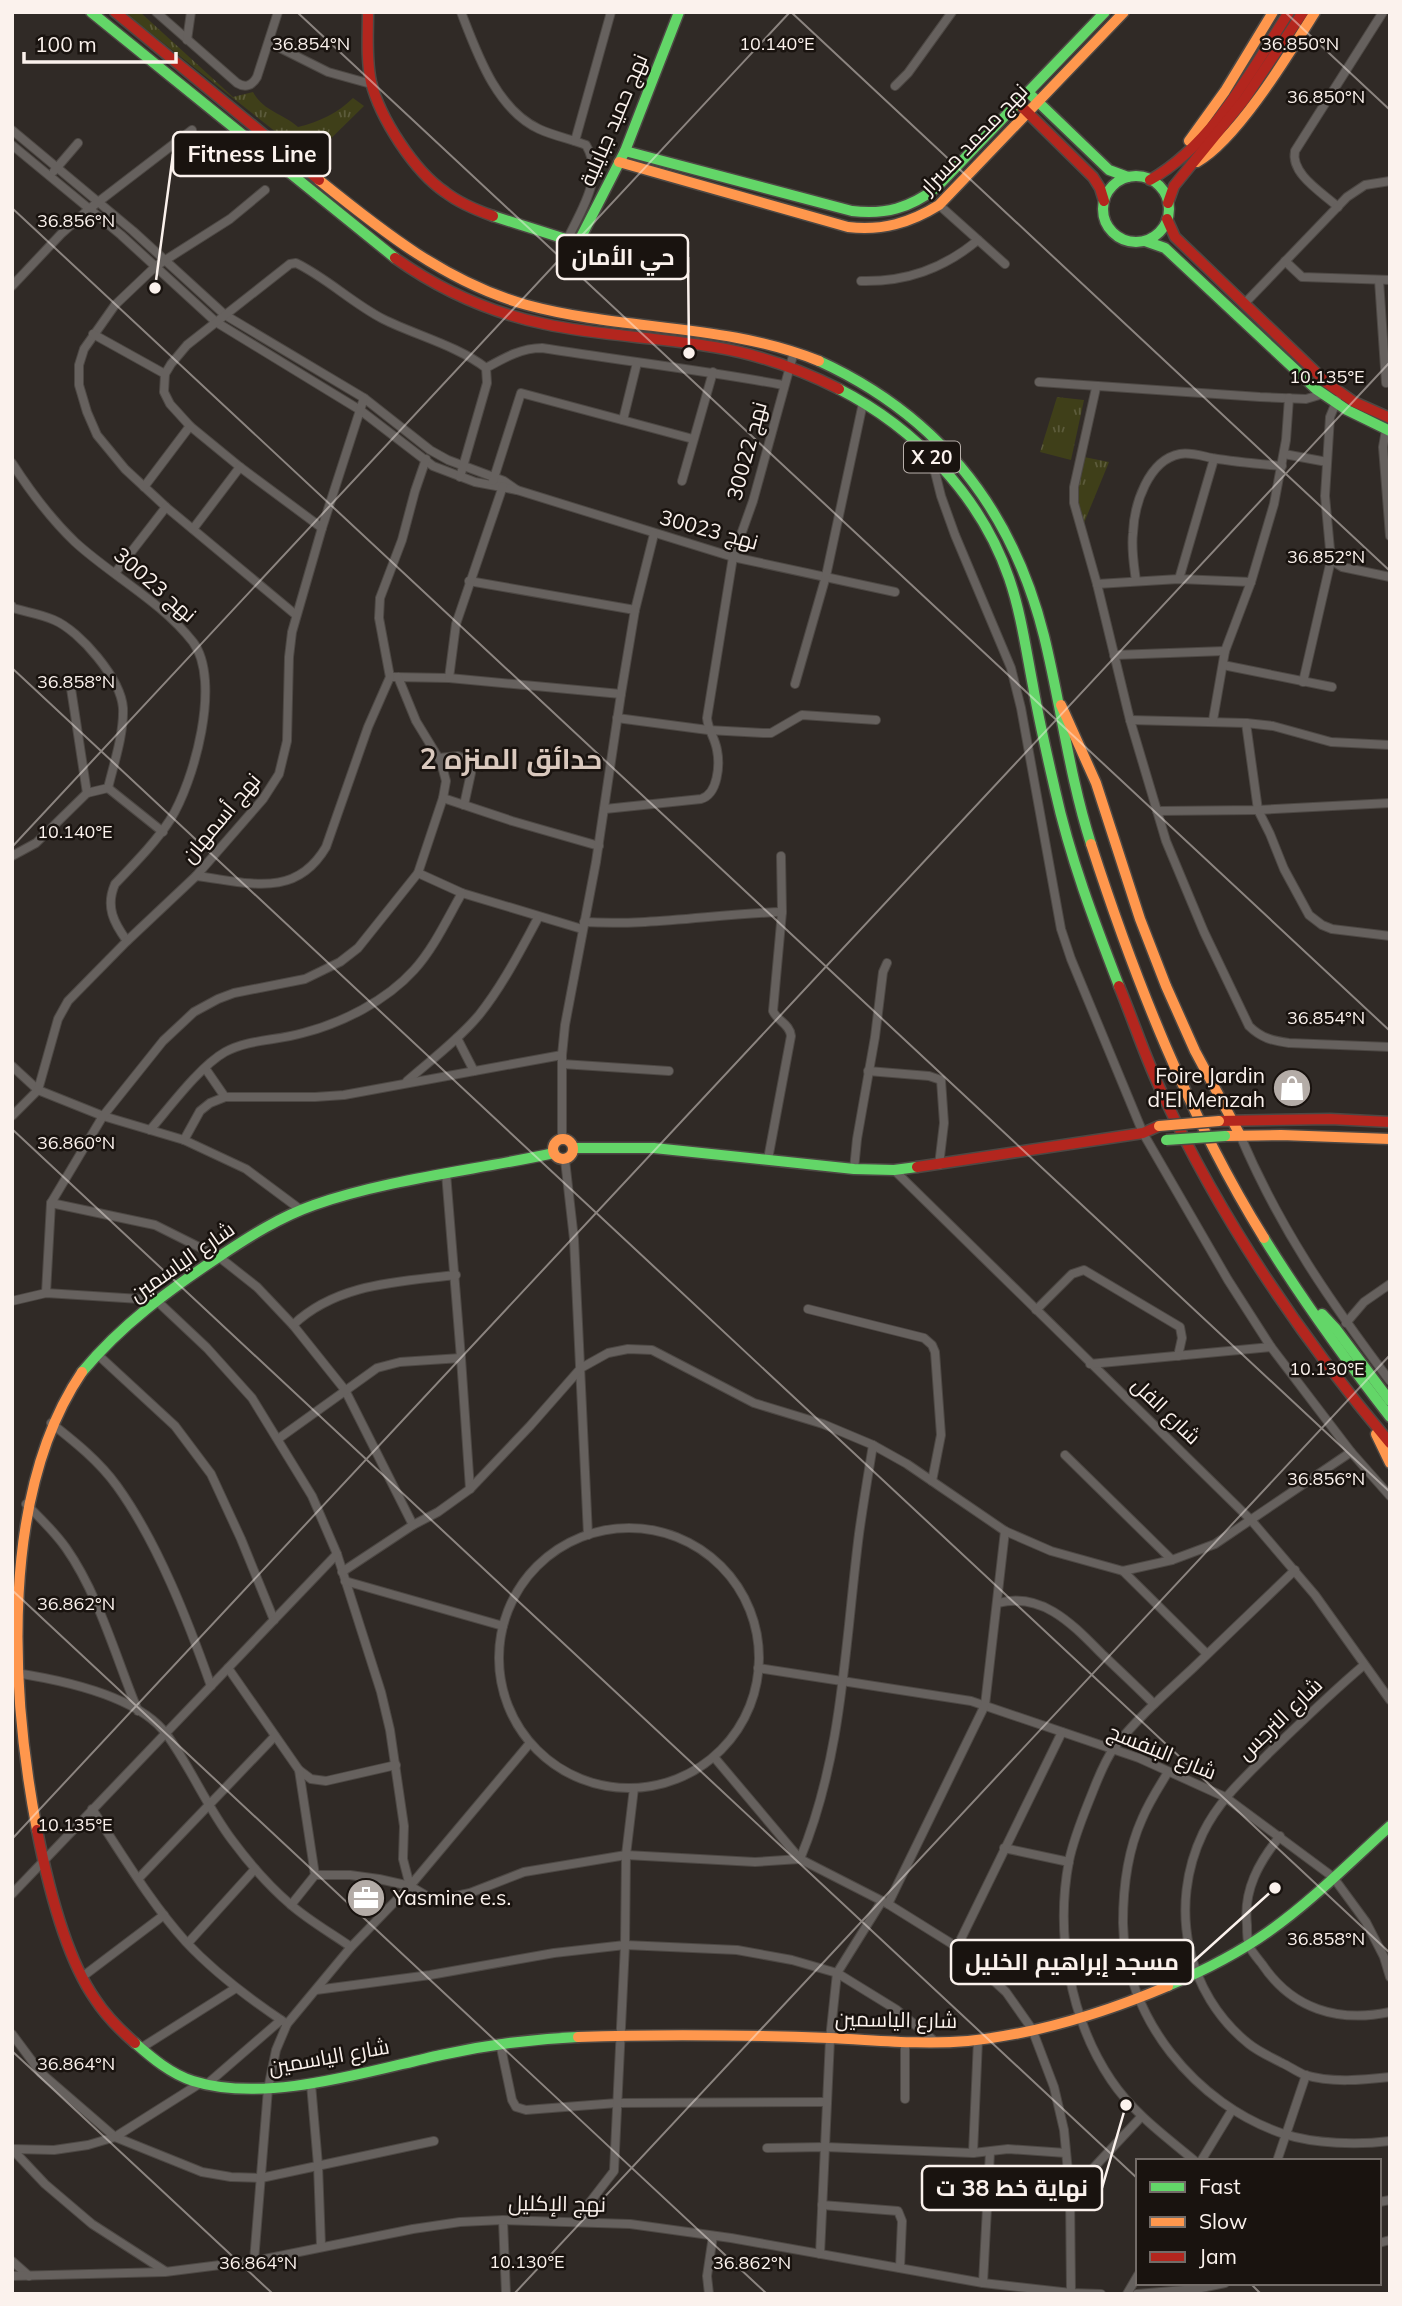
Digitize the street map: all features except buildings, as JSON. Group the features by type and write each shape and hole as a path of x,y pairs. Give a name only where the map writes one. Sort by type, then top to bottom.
{"main road":[{"name":"X 20","path":"91,12 385,251 407,268 444,289 520,319 556,327 713,346 788,368 863,403 891,421 931,456 975,509 992,537 1016,595 1051,775 1084,895 1161,1092 1205,1178 1240,1236 1312,1344 1390,1443"},
{"name":"X 20","path":"115,12 362,215 401,244 452,275 486,291 557,312 746,339 794,352 843,373 900,408 942,443 974,481 1005,530 1031,591 1044,637 1070,769 1102,875 1131,959 1181,1083 1251,1220 1300,1296 1390,1418"},
{"path":"368,12 371,84 392,127 425,174 444,192 495,217 573,240"},
{"name":"نهج حميد جبايلية","path":"573,240 595,213 625,151 679,12"},
{"name":"نهج محمد مسرار","path":"625,151 852,211 882,214 911,206 924,198 1105,12"},
{"name":"نهج محمد مسرار","path":"619,162 848,227 864,229 896,226 926,214 939,205 1124,12"},
{"path":"1186,160 1191,137 1224,91 1273,12"},
{"path":"1145,241 1161,230 1167,219 1168,203 1186,160 1229,102 1289,12"},
{"path":"1028,92 1109,170 1128,177 1150,180 1186,160 1244,100 1303,12"},
{"path":"1186,160 1204,159 1255,103 1286,60 1315,12"},
{"path":"1017,102 1093,177 1100,188 1104,201 1103,216 1110,230 1122,240 1145,241 1165,248 1323,394 1338,398 1388,426"},
{"path":"1104,201 1115,183 1128,177"},
{"path":"1150,180 1162,190 1168,203"},
{"path":"1167,219 1175,237 1245,303 1338,398"},
{"path":"1054,694 1074,729 1092,770 1140,919 1175,1008 1196,1054 1240,1135"},
{"path":"574,1148 654,1148 855,1169 894,1170 1143,1133 1159,1126 1219,1121 1330,1119 1390,1122"},
{"path":"1143,1133 1166,1140 1240,1135 1390,1139"},
{"path":"562,1139 569,1141 574,1148 572,1156 565,1160 558,1159 554,1153 554,1144 562,1139"},
{"name":"شارع الياسمين","path":"554,1153 410,1180 300,1210 219,1257 156,1300 97,1354 67,1394 51,1423 31,1475 19,1526 14,1584 14,1674 19,1710 42,1861 58,1916 82,1978 96,2001 141,2048 177,2074 202,2085 268,2089 311,2084 500,2043 562,2036 621,2035 937,2043 978,2040 1082,2018 1140,1998 1249,1945 1333,1877 1390,1826"},
{"path":"1300,1296 1336,1329 1390,1401"},
{"path":"1372,1422 1390,1463"}],"street":[{"path":"156,12 240,85 246,86 254,82 270,43 278,12"},
{"path":"187,40 191,12"},
{"path":"461,12 491,79 517,114 541,130 586,145 592,155 595,173 573,240"},
{"path":"575,141 611,12"},
{"path":"895,86 914,65 952,12"},
{"path":"1338,207 1299,172 1294,162 1295,151 1383,12"},
{"path":"270,43 328,72 371,84"},
{"name":"نهج 30023","path":"12,130 99,201 225,315 364,398 431,450 465,467 494,477 503,485 654,534 733,557 895,592"},
{"path":"12,286 61,234 89,209 191,130"},
{"path":"50,176 78,143"},
{"name":"نهج 30023","path":"12,145 156,266 216,322 359,410 425,461 460,477 491,486 503,485"},
{"path":"1245,303 1356,190 1390,181"},
{"path":"265,190 230,219 156,266 115,305 93,334 79,365 82,398 97,435 125,470 296,615"},
{"path":"939,205 1006,264"},
{"path":"861,281 904,278 924,273 953,258 978,240"},
{"path":"1285,261 1302,277 1390,280"},
{"path":"322,528 240,467 190,426 170,404 164,392 165,374 187,345 275,274 296,262 382,318 486,368"},
{"path":"1379,280 1386,333 1386,383"},
{"path":"93,334 165,374"},
{"path":"486,368 530,348 542,348 713,372 783,385"},
{"name":"نهج 30022","path":"605,809 706,797 715,786 717,749 708,730 707,718 733,557 753,501 794,352"},
{"path":"623,420 637,363"},
{"path":"460,477 487,383 486,368"},
{"path":"682,481 713,372"},
{"path":"1039,382 1096,388 1289,398 1312,398 1323,394"},
{"path":"1096,388 1073,496 1130,720 1166,841 1204,932 1249,1026 1256,1033 1282,1042 1390,1047"},
{"path":"491,486 521,393 693,439"},
{"name":"نهج أسمهان","path":"38,1090 58,1019 68,1001 196,876 263,799 279,774 288,741 289,657 296,615 364,398"},
{"path":"1213,720 1226,651 1251,582 1274,504 1284,454 1289,398"},
{"path":"1303,682 1331,559 1325,496 1330,417 1338,398"},
{"path":"795,684 826,576 863,403"},
{"path":"144,487 190,426"},
{"path":"1388,426 1383,447 1390,536"},
{"path":"46,1293 51,1203 103,1116 163,1041 194,1012 234,993 304,979 340,962 358,948 418,873 443,798 446,780 439,758 416,721 394,677 379,618 380,598 431,450"},
{"path":"1136,581 1134,521 1142,492 1155,469 1167,458 1183,453 1282,466"},
{"path":"1284,454 1327,462"},
{"path":"931,456 941,496 956,536 1011,668 1021,708 1061,929 1143,1133 1228,1280 1271,1347 1351,1452 1390,1496"},
{"path":"1179,579 1214,458"},
{"name":"نهج 30023","path":"12,463 31,491 76,542 184,633 197,648 202,667 204,702 198,749 186,792 163,832 115,884 111,893 114,924 127,941"},
{"path":"193,529 240,467"},
{"path":"449,678 456,624 503,485"},
{"path":"115,573 166,507"},
{"path":"562,1139 562,1059 565,1025 599,845 635,610 654,534"},
{"path":"1331,559 1342,567 1390,577"},
{"path":"1097,584 1179,579 1251,582"},
{"path":"469,582 635,610"},
{"path":"12,607 57,621 69,629 97,657 115,684 123,709 108,788"},
{"path":"1114,655 1226,651"},
{"path":"1223,665 1332,687"},
{"path":"394,677 449,678 621,694"},
{"path":"196,876 257,883 285,882 307,870 318,860 326,846 368,727 394,677"},
{"path":"70,682 87,793"},
{"path":"617,718 708,730 771,733 802,715 876,720"},
{"path":"1130,720 1213,720 1246,723 1272,726 1331,742 1390,745"},
{"path":"1246,723 1258,810 1284,869 1309,915 1332,929 1390,936"},
{"path":"439,758 458,756 469,762 471,773 464,805"},
{"path":"108,788 163,832"},
{"path":"12,856 36,843 87,793 108,788"},
{"path":"443,798 512,821 599,845"},
{"path":"1157,811 1258,810 1390,803"},
{"path":"768,1159 791,1036 788,1027 773,1011 782,912 780,856"},
{"path":"418,873 462,893 538,918 583,926 646,924 782,912"},
{"path":"150,1130 205,1069 225,1052 247,1043 319,1029 349,1017 379,998 413,971 432,945 462,893"},
{"path":"404,1083 457,1038 479,1015 507,975 538,918"},
{"path":"855,1169 857,1139 883,972 887,963"},
{"path":"457,1038 474,1070"},
{"path":"184,1140 200,1111 225,1097 344,1095 474,1070 562,1059 669,1071"},
{"path":"12,1066 38,1090 103,1116 184,1140 246,1169 300,1210"},
{"path":"205,1069 225,1097"},
{"path":"868,1071 929,1076 941,1080 944,1123 939,1165"},
{"path":"12,1116 38,1090"},
{"path":"1240,1135 1276,1214 1346,1323 1390,1381"},
{"path":"565,1160 574,1239 588,1535"},
{"name":"شارع الفل","path":"894,1170 1090,1363 1177,1444 1251,1520 1295,1570 1388,1694"},
{"path":"446,1174 456,1275 470,1489"},
{"path":"51,1203 155,1225 219,1257 257,1287 293,1325 345,1390 413,1525"},
{"path":"1036,1310 1072,1274 1084,1269 1180,1327 1182,1338 1178,1356"},
{"path":"293,1325 321,1303 358,1289 456,1275"},
{"path":"1346,1323 1364,1302 1390,1284"},
{"path":"12,1301 46,1293 156,1300 207,1348 252,1398 312,1496 337,1554 381,1692 396,1765 404,1826 403,1859 410,1886"},
{"path":"808,1309 924,1338 932,1345 935,1352 941,1435 932,1481"},
{"path":"1090,1363 1271,1347"},
{"path":"342,1572 470,1489 581,1368 608,1353 628,1349 652,1350 754,1403 823,1424 873,1445 1005,1531 1052,1551 1123,1571 1172,1560 1215,1544 1351,1452"},
{"path":"97,1354 174,1426 211,1474 274,1620"},
{"path":"278,1439 363,1376 383,1366 461,1358"},
{"path":"51,1423 80,1446 116,1485 139,1520 192,1632 211,1686"},
{"path":"800,1859 823,1794 843,1681 859,1534 873,1445"},
{"path":"1065,1455 1172,1560"},
{"path":"24,1503 68,1550 102,1616 138,1711"},
{"path":"623,1528 652,1531 680,1539 705,1554 727,1574 749,1611 757,1639 758,1668 753,1697 733,1736 714,1757 676,1779 634,1788 605,1786 577,1777 552,1763 530,1743 514,1719 503,1692 499,1663 503,1626 516,1593 533,1570 555,1551 588,1535 623,1528"},
{"path":"820,2254 830,2039 837,1973 885,1903 985,1705 1005,1531"},
{"path":"12,1894 337,1554"},
{"path":"1193,2159 1141,2117 1110,2079 1082,2018 1069,1974 1065,1946 1069,1862 1083,1815 1112,1750 1154,1704 1295,1570"},
{"path":"1123,1571 1207,1654"},
{"path":"345,1581 503,1626"},
{"path":"998,1603 1022,1600 1034,1602 1056,1613 1079,1631 1154,1704"},
{"name":"شارع النرجس","path":"1364,1665 1320,1702 1225,1797 1204,1831 1189,1874 1186,1926 1195,1972 1215,2010 1239,2036 1257,2050 1306,2075 1355,2080 1390,2077"},
{"path":"228,1668 299,1770 311,1779 326,1781 396,1765"},
{"name":"شارع البنفسج","path":"758,1668 985,1705 1139,1758 1225,1797 1333,1877 1387,1954 1390,1976"},
{"path":"14,1674 43,1677 121,1701 166,1733 229,1837 254,1868 291,1905 351,1947"},
{"path":"957,1947 1003,1847 1062,1732"},
{"path":"139,1878 275,1736"},
{"path":"12,2149 54,2150 88,2145 115,2137 202,2085 284,2022 410,1886 530,1743"},
{"path":"714,1757 800,1859 885,1903 957,1947 1006,1992 1032,2029 1054,2087 1064,2130 1070,2193 1071,2293"},
{"path":"291,1905 314,1875 299,1770"},
{"path":"1168,1772 1141,1820 1129,1862 1123,1923 1128,1961 1140,1998 1156,2031 1173,2057 1208,2092 1232,2110 1285,2135 1354,2144 1390,2141"},
{"path":"586,2222 587,2206 614,2171 625,1945 626,1855 634,1788"},
{"path":"92,1809 164,1915 188,1943 236,1988 284,2022"},
{"path":"1280,1836 1262,1858 1252,1882 1246,1916 1249,1945 1275,1982 1303,2004 1325,2012 1365,2017 1390,2012"},
{"path":"1003,1847 1069,1862"},
{"path":"314,1875 350,1875 410,1886 427,1896 447,1898 470,1893 524,1872 626,1855 755,1862 800,1859"},
{"path":"188,1943 254,1868"},
{"path":"82,1978 164,1915"},
{"path":"316,1990 430,1975 554,1953 625,1945 737,1950 792,1960 837,1973 897,2010 937,2043"},
{"path":"141,2048 236,1988"},
{"path":"254,2261 268,2089 284,2022"},
{"path":"12,2034 41,2073 115,2137 202,2172 261,2178 434,2141"},
{"path":"973,2153 978,2040"},
{"path":"905,2042 905,2099"},
{"path":"500,2043 512,2101 516,2107 526,2110 617,2104 827,2102"},
{"path":"1279,2159 1306,2075"},
{"path":"311,2084 321,2246"},
{"path":"1202,2159 1232,2110"},
{"path":"1070,2193 1141,2117"},
{"path":"766,2148 825,2147 973,2153 1008,2149 1066,2153"},
{"path":"12,2149 45,2184 92,2224 165,2272"},
{"path":"983,2283 990,2152"},
{"path":"822,2205 898,2211 902,2221 900,2269"},
{"path":"503,2220 506,2294"},
{"name":"نهج الإكليل","path":"12,2276 165,2272 254,2261 424,2227 503,2220 630,2224 983,2283 1101,2294"},
{"path":"709,2294 707,2276 713,2236"},
{"path":"12,2261 29,2276"},
{"path":"1137,2294 1215,2285"}],"green space":[{"path":"124,12 140,12 233,97 253,92 267,108 298,127 328,116 353,98 364,106 310,159"},
{"path":"1057,397 1084,400 1071,460 1040,452"},
{"path":"1084,457 1109,462 1084,523 1074,501"}],"traffic: fast":[{"path":"91,12 395,258"},
{"path":"493,216 575,242 580,239 625,151 679,12"},
{"path":"625,151 852,211 875,212 897,208 917,201 936,188 1105,12"},
{"path":"1032,96 1109,170 1128,177"},
{"path":"1136,176 1149,179 1159,186 1166,196 1169,209 1166,222 1159,232 1149,239 1136,242 1123,239 1113,232 1106,222 1103,209 1106,196 1113,186 1123,179 1136,176"},
{"path":"1145,241 1165,248 1316,389 1347,410 1390,431"},
{"path":"819,361 862,383 900,409 934,438 965,471 990,507 1012,547 1030,590 1044,636 1077,792 1091,844"},
{"path":"839,389 894,423 942,467 963,492 997,548 1017,605 1061,815 1075,865 1119,986"},
{"path":"1166,1140 1225,1136"},
{"path":"574,1148 654,1148 854,1169 894,1170 917,1167"},
{"path":"82,1372 113,1338 164,1295 243,1241 289,1215 372,1188 554,1153"},
{"path":"1264,1238 1325,1329 1390,1417"},
{"path":"1322,1314 1390,1401"},
{"path":"1168,1986 1219,1962 1268,1932 1315,1894 1390,1826"},
{"path":"135,2043 162,2065 185,2078 222,2087 252,2089 317,2083 492,2045 578,2037"}],"traffic: slow":[{"path":"619,162 848,227 872,228 895,224 917,217 939,205 1124,12"},
{"path":"1189,141 1225,91 1273,12"},
{"path":"1197,162 1229,135 1262,94 1315,12"},
{"path":"319,180 417,253 443,269 498,295 563,313 747,340 819,361"},
{"path":"1061,705 1096,783 1140,919 1166,986 1195,1051 1240,1135"},
{"path":"1091,844 1126,946 1166,1047 1212,1145 1264,1238"},
{"path":"1159,1126 1219,1121"},
{"path":"1225,1136 1390,1139"},
{"path":"559,1139 567,1139 573,1149 567,1159 559,1159 553,1153 553,1145 559,1139"},
{"path":"37,1830 21,1716 19,1594 25,1533 37,1475 55,1421 82,1372"},
{"path":"1376,1434 1390,1463"},
{"path":"578,2037 704,2035 916,2042 968,2041 1045,2028 1119,2005 1168,1986"}],"traffic: jam":[{"path":"115,12 319,180"},
{"path":"368,12 371,82 390,127 410,157 433,183 462,203 493,216"},
{"path":"1150,180 1173,165 1212,127 1245,82 1289,12"},
{"path":"1168,203 1174,186 1244,100 1303,12"},
{"path":"1022,107 1093,177 1104,201"},
{"path":"1167,219 1175,237 1327,383 1354,402 1390,418"},
{"path":"395,258 448,290 505,314 566,328 730,350 778,363 839,389"},
{"path":"1119,986 1163,1095 1186,1142 1237,1232 1294,1319 1390,1443"},
{"path":"1219,1121 1330,1119 1390,1122"},
{"path":"917,1167 1143,1133 1159,1126"},
{"path":"37,1830 52,1895 75,1962 99,2005 135,2043"}],"place":[{"name":"Fitness Line","path":"155,288"},
{"name":"حي الأمان","path":"689,353"},
{"name":"Foire Jardin d'El Menzah","path":"1292,1088"},
{"name":"مسجد إبراهيم الخليل","path":"1275,1888"},
{"name":"Yasmine e.s.","path":"366,1898"},
{"name":"نهاية خط 38 ت","path":"1126,2105"}],"district":[{"name":"حدائق المنزه 2","path":"511,759"}]}
